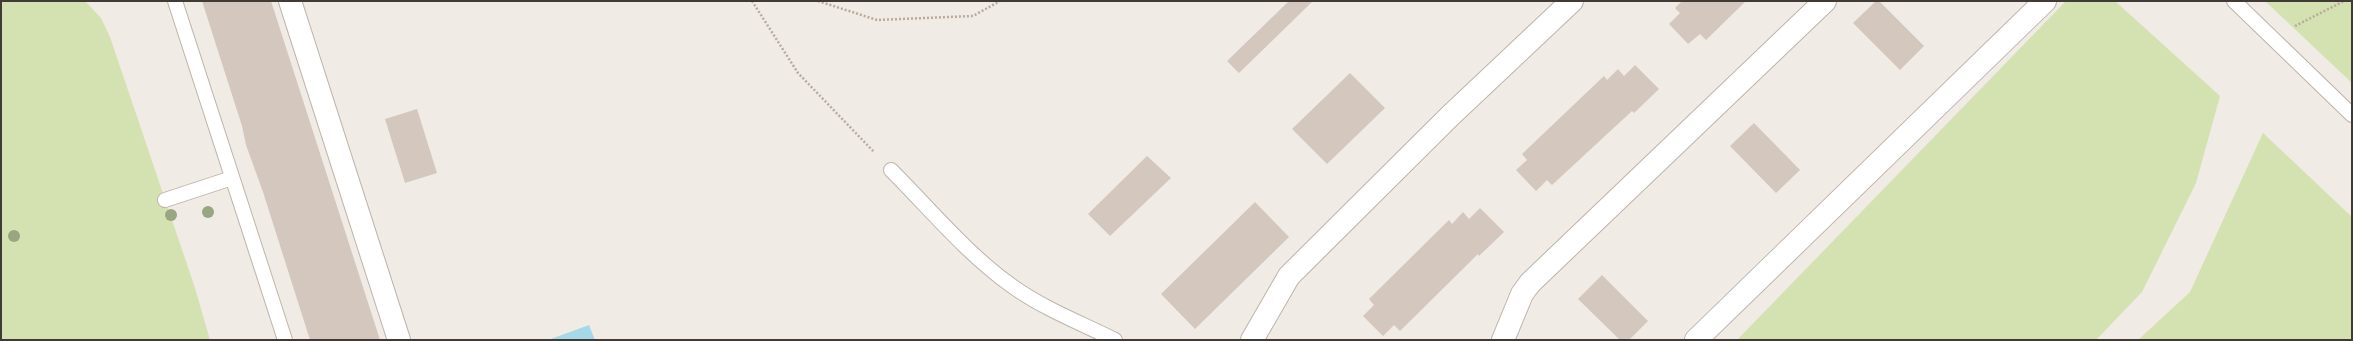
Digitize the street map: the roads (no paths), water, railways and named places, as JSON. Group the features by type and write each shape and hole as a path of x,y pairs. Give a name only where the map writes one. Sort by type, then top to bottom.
{"street":[{"path":"290,1 398,340"},
{"path":"1252,340 1289,276 1450,116 1572,1"},
{"path":"1503,340 1522,294 1530,283 1825,1"},
{"path":"1696,340 2045,1"}],"lane":[{"path":"175,1 285,340"},
{"path":"2234,1 2352,115"},
{"path":"891,170 981,261 1012,286 1042,305 1115,340"},
{"path":"165,200 232,178"}],"water":[{"path":"589,325 595,340 548,340"}]}
